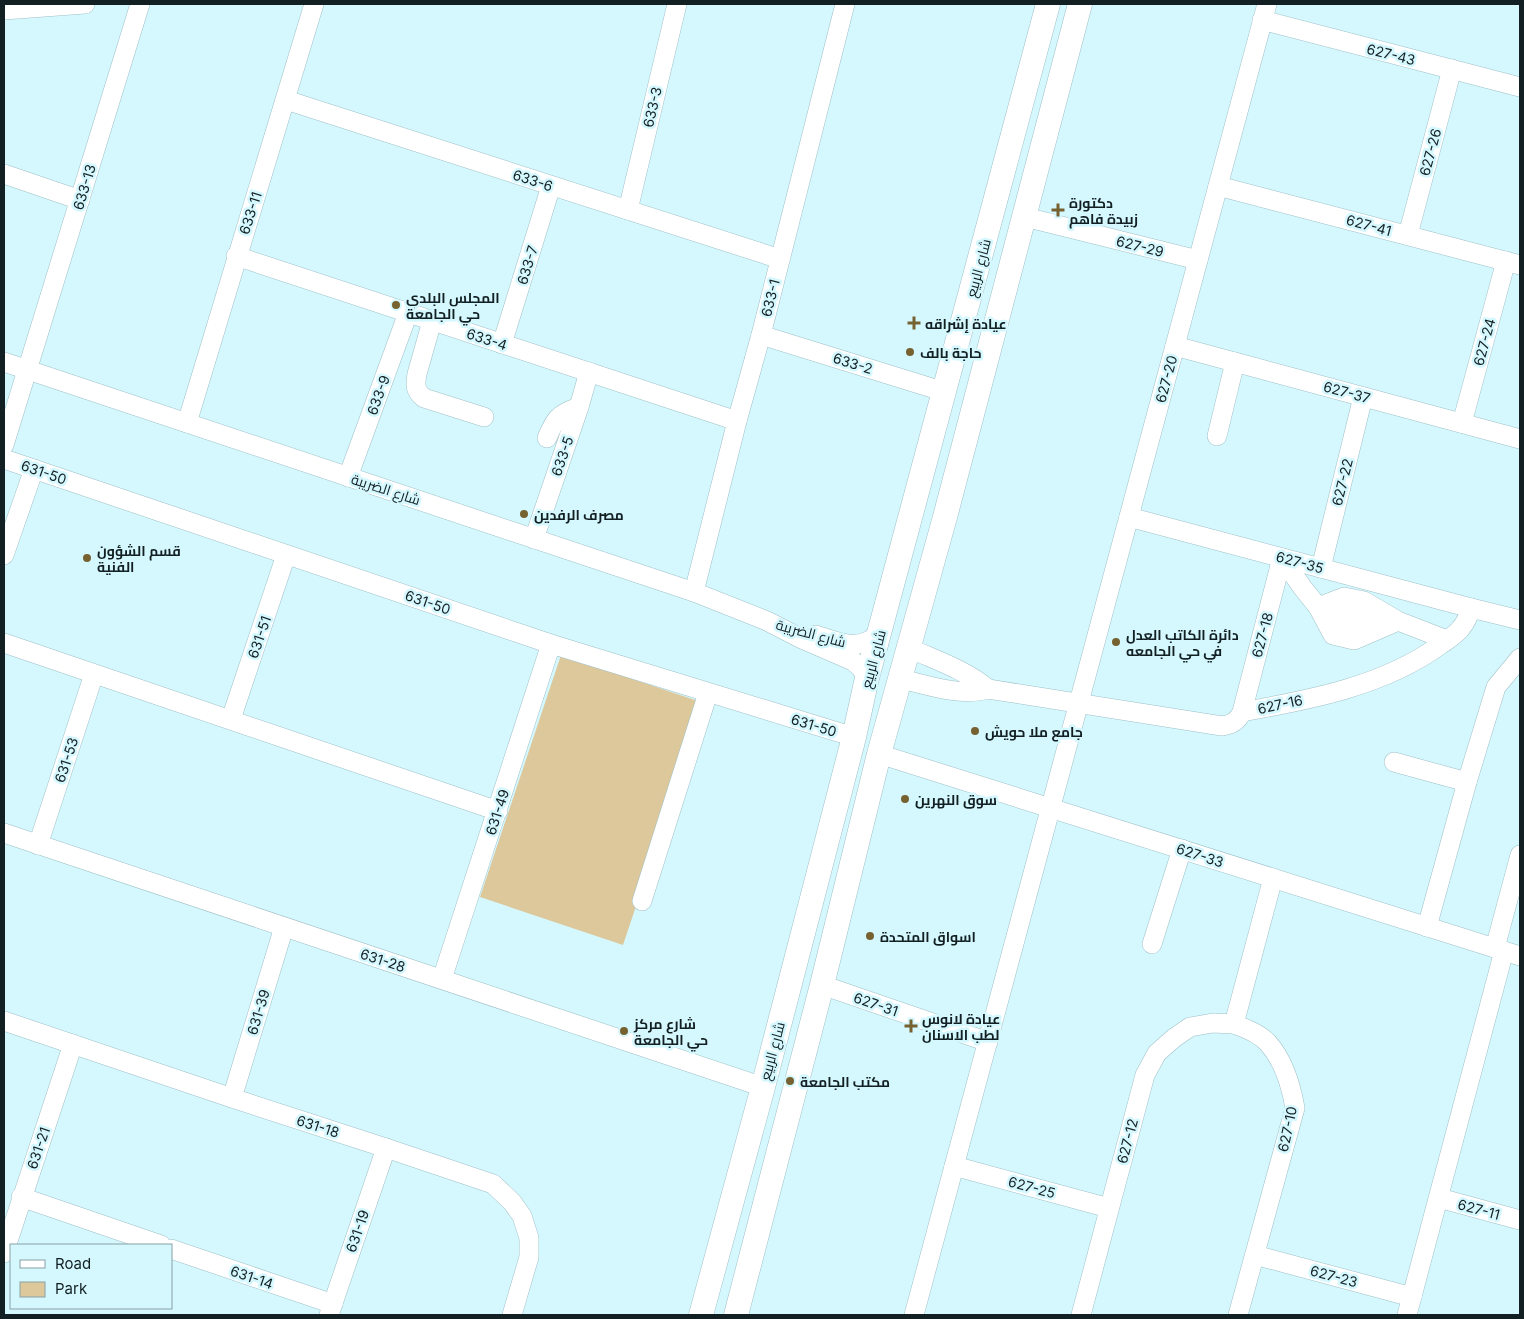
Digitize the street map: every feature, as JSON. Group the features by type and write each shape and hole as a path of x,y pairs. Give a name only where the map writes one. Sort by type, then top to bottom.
{"main road":[{"name":"شارع الربيع","path":"701,1315 763,1087 854,737 867,678 1048,4"},
{"path":"736,1315 822,985 879,754 945,517 1080,4"},
{"path":"1038,40 1042,53 1051,58 1060,57 1069,47"},
{"path":"1023,97 1029,88 1039,84 1044,85 1053,92 1054,103"},
{"path":"714,1268 746,1276"}],"street":[{"path":"4,10 84,4"},
{"name":"633-13","path":"4,445 140,4"},
{"name":"633-11","path":"187,423 236,256 286,100 314,4"},
{"name":"633-3","path":"628,210 677,4"},
{"name":"633-1","path":"694,592 845,4"},
{"name":"627-43","path":"1264,12 1452,69 1520,87"},
{"name":"627-20","path":"914,1315 1264,12"},
{"name":"627-26","path":"1408,235 1452,69"},
{"name":"633-6","path":"286,100 780,259"},
{"path":"4,174 80,200"},
{"name":"633-7","path":"502,344 551,186"},
{"name":"627-41","path":"1218,186 1513,263"},
{"name":"627-29","path":"1025,217 1198,260"},
{"name":"633-4","path":"236,256 737,421"},
{"name":"627-24","path":"1462,423 1513,263"},
{"name":"633-9","path":"348,477 408,313"},
{"path":"432,321 415,383 418,393 424,398 484,417"},
{"name":"633-2","path":"761,335 945,392"},
{"name":"627-37","path":"1175,346 1520,439"},
{"name":"شارع الضريبة","path":"4,362 694,592 767,621 802,639 853,661 861,668 867,678"},
{"path":"1217,436 1235,362"},
{"name":"633-5","path":"534,539 589,372"},
{"name":"627-22","path":"1321,568 1363,397"},
{"path":"546,438 554,421 563,414 578,407"},
{"name":"631-50","path":"4,459 551,644 854,737"},
{"path":"4,555 34,469"},
{"name":"627-35","path":"1129,517 1471,608"},
{"name":"631-51","path":"231,719 286,555"},
{"path":"1282,558 1318,607 1336,622 1359,628 1398,621"},
{"name":"627-18","path":"1242,712 1282,558"},
{"path":"1318,607 1344,597 1364,601 1398,621 1447,640"},
{"path":"1471,608 1520,620"},
{"name":"627-16","path":"901,679 936,687 977,692 988,689 1222,726 1231,724 1242,712 1327,694 1374,680 1425,656 1460,629 1468,617 1471,608"},
{"name":"شارع الضريبة","path":"767,621 850,644 859,644 870,640 881,629"},
{"path":"4,643 498,810"},
{"name":"631-49","path":"442,980 551,644"},
{"name":"627-16","path":"908,648 967,674 988,689"},
{"path":"1427,927 1467,782 1496,687 1520,658"},
{"name":"631-53","path":"38,845 94,674"},
{"path":"642,900 708,693"},
{"name":"627-33","path":"879,754 1506,952"},
{"path":"1394,762 1467,782"},
{"name":"631-28","path":"4,833 763,1087"},
{"path":"1152,944 1182,849"},
{"path":"1410,1306 1506,952 1520,855"},
{"path":"1234,1024 1273,878"},
{"name":"631-39","path":"232,1098 284,927"},
{"name":"627-31","path":"822,985 988,1042"},
{"name":"631-18","path":"4,1021 492,1184 512,1202 522,1216 529,1238 529,1257 512,1315"},
{"name":"627-12","path":"1081,1315 1145,1075 1157,1054 1174,1038 1190,1027 1213,1023 1234,1024"},
{"name":"627-10","path":"1234,1024 1254,1032 1268,1043 1284,1067 1291,1087 1294,1108 1238,1315"},
{"name":"631-21","path":"4,1253 73,1044"},
{"name":"631-19","path":"331,1310 386,1148"},
{"name":"627-25","path":"954,1166 1109,1208"},
{"path":"21,1197 158,1244"},
{"name":"627-11","path":"1438,1198 1520,1220"},
{"name":"631-14","path":"172,1249 331,1310"},
{"name":"627-23","path":"1255,1254 1410,1306"}],"green space":[{"path":"561,655 704,703 623,945 480,897"}],"place":[{"name":"دكتورة زبيدة فاهم","path":"1058,210"},
{"name":"المجلس البلدي حي الجامعة","path":"396,305"},
{"name":"عيادة إشراقه","path":"914,323"},
{"name":"حاجة بالف","path":"910,352"},
{"name":"مصرف الرفدين","path":"524,514"},
{"name":"قسم الشؤون الفنية","path":"87,558"},
{"name":"دائرة الكاتب العدل في حي الجامعه","path":"1116,642"},
{"name":"جامع ملا حويش","path":"975,731"},
{"name":"سوق النهرين","path":"905,799"},
{"name":"اسواق المتحدة","path":"870,936"},
{"name":"عيادة لانوس لطب الاسنان","path":"911,1026"},
{"name":"شارع مركز حي الجامعة","path":"624,1031"},
{"name":"مكتب الجامعة","path":"790,1081"}]}
